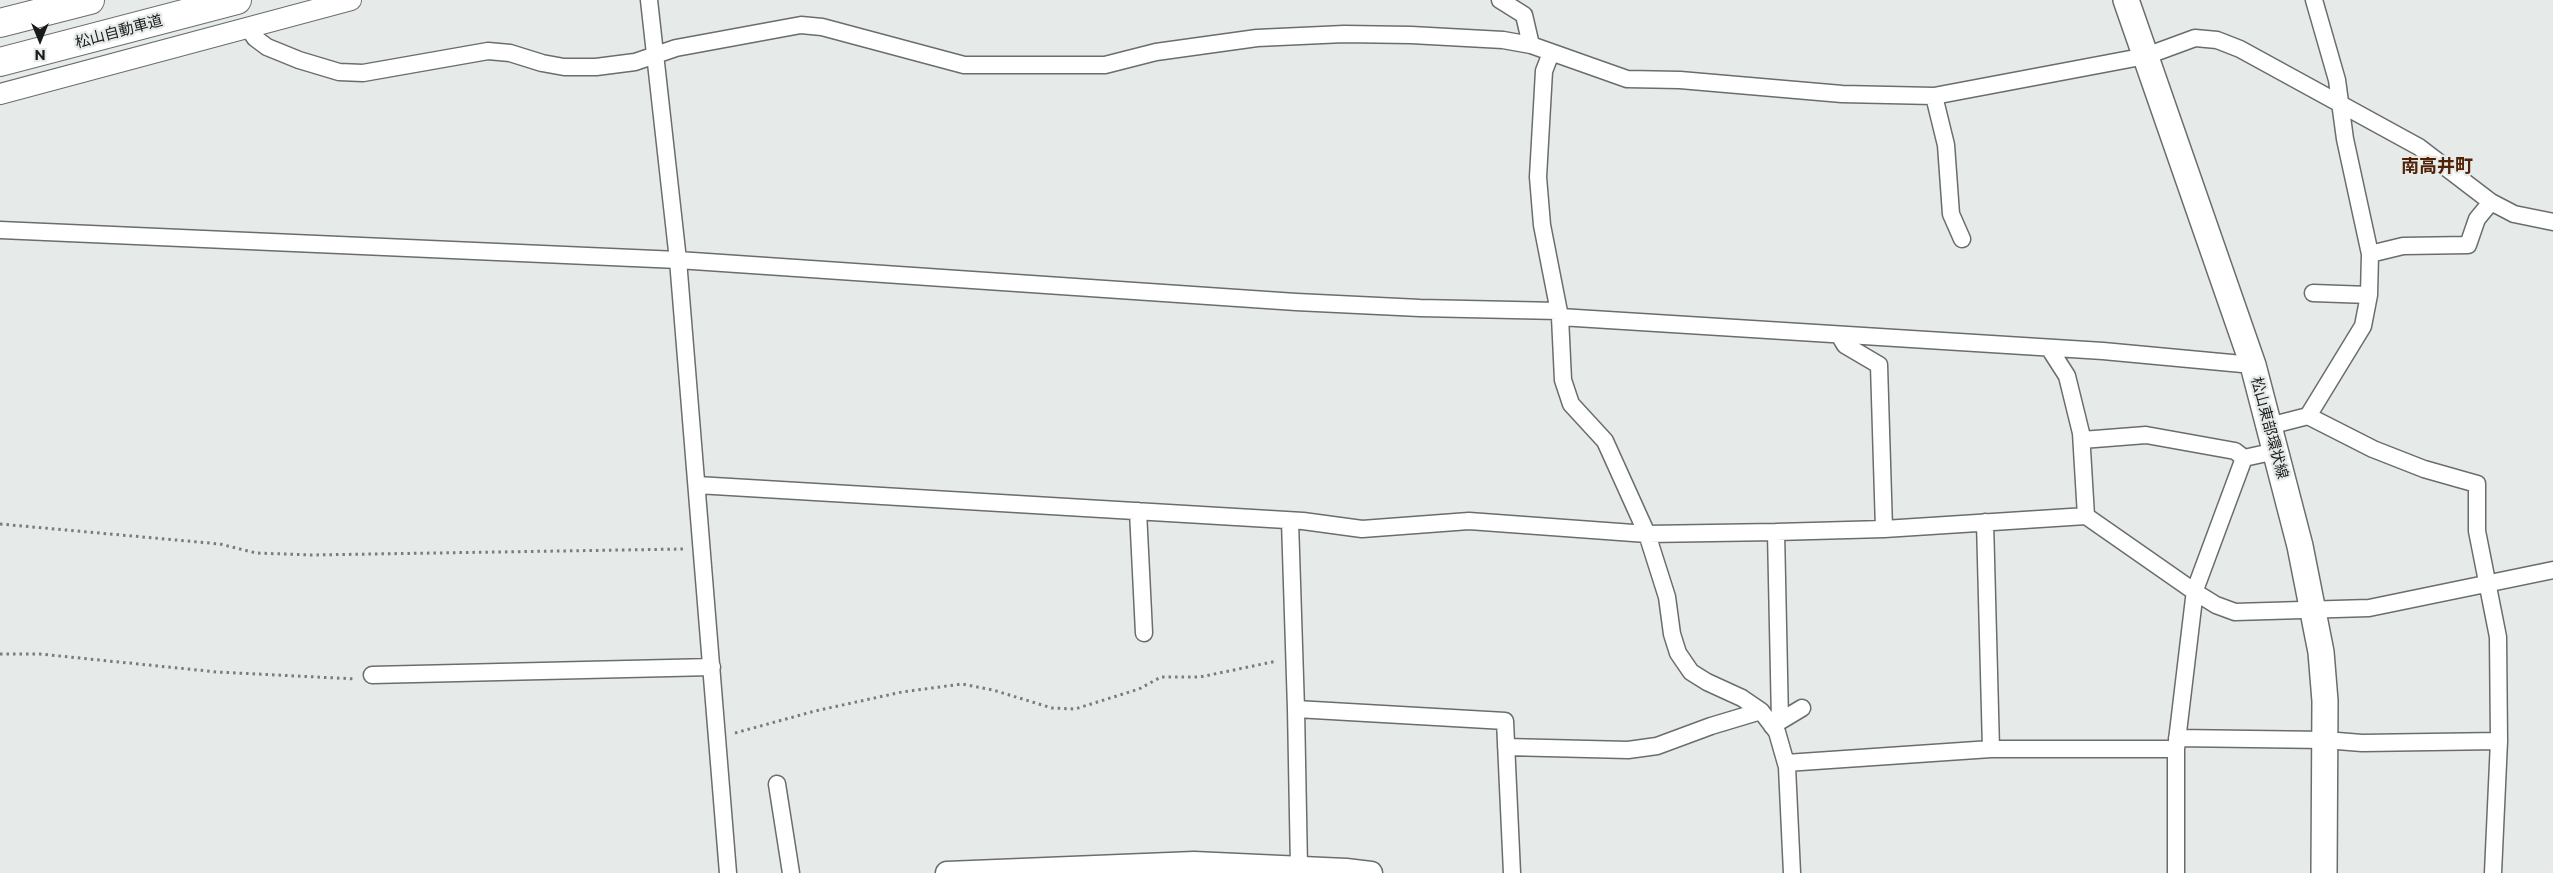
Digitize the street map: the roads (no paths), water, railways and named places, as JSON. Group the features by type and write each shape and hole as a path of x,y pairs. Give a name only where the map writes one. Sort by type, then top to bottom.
{"highway":[{"path":"0,23 90,0"},
{"name":"松山自動車道","path":"0,62 237,0"}],"main road":[{"name":"松山東部環状線","path":"2126,0 2253,365 2314,609 2321,652 2325,740 2324,873"},
{"path":"947,873 1194,864 1372,873"}],"street":[{"path":"0,94 352,0"},
{"path":"649,0 678,260 728,873"},
{"path":"1500,0 1524,14 1531,45"},
{"path":"2308,416 2363,326 2369,295 2370,254 2345,139 2336,80 2314,0"},
{"path":"248,28 254,38 268,47 299,60 339,72 363,73 488,51 510,53 542,63 564,67 606,66 635,62 676,48 801,25 822,27 964,65 1105,65 1156,52 1257,38 1344,34 1503,40 1531,45 1627,79 1680,80 1842,94 1934,96 2146,56 2195,38 2217,40 2240,49 2419,147 2491,202 2514,214 2553,222"},
{"path":"1551,53 1544,71 1538,177 1542,225 1560,314 1563,380 1571,404 1605,441 1647,534 1667,596 1672,634 1678,653 1691,672 1707,682 1742,698 1776,723"},
{"path":"1934,96 1946,145 1951,214 1962,239"},
{"path":"2370,254 2403,246 2468,245 2477,219 2491,202"},
{"path":"0,230 678,260 1296,302 1560,314 1839,335 2137,354 2253,365"},
{"path":"2313,293 2369,295"},
{"path":"1839,335 1845,345 1879,365 1884,529"},
{"path":"2049,348 2067,376 2082,440 2086,516"},
{"path":"2269,426 2308,416 2373,449 2424,469 2476,484 2476,531 2498,637 2499,741 2493,873"},
{"path":"2082,440 2146,435 2236,451 2244,458"},
{"path":"2244,458 2276,451"},
{"path":"2176,873 2176,744 2195,592 2244,458"},
{"path":"697,485 1290,521 1362,530 1470,521 1647,534 1776,532 1884,529 2086,516 2195,592 2216,605 2236,612 2369,608 2553,570"},
{"path":"1138,512 1144,633"},
{"path":"1290,521 1296,709 1311,870"},
{"path":"1985,522 1991,749"},
{"path":"1776,532 1776,723 1786,763 1792,873"},
{"path":"372,675 712,667"},
{"path":"1776,723 1802,708"},
{"path":"1296,709 1505,721 1512,873"},
{"path":"1506,747 1628,750 1657,746 1711,726 1761,711"},
{"path":"1786,763 1991,749 2325,740 2362,743 2499,741"},
{"path":"777,784 791,873"}],"district":[{"name":"南高井町","path":"2437,167"}]}
